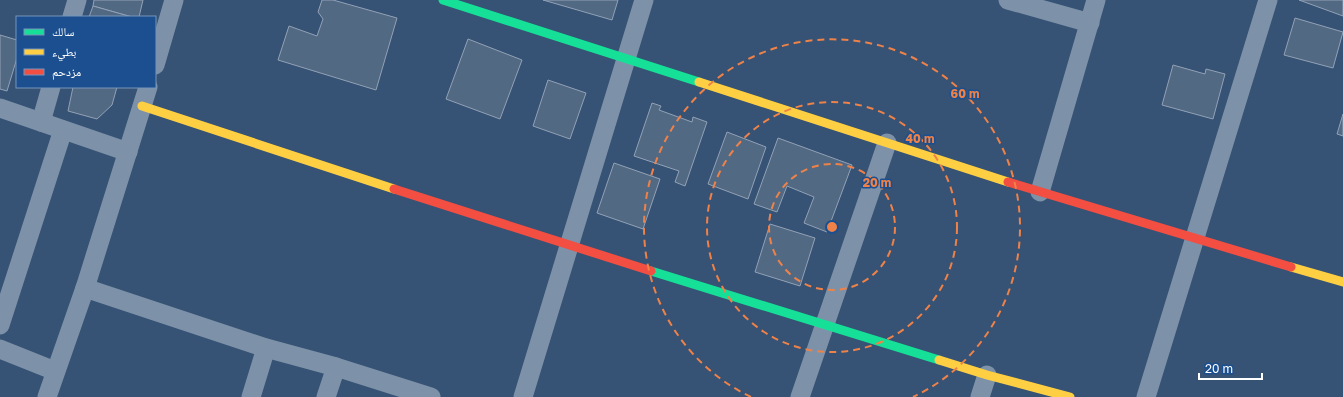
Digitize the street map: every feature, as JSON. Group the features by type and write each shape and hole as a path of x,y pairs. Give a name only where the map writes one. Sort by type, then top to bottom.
{"street":[{"path":"72,16 77,0"},
{"path":"156,62 174,0"},
{"path":"523,397 644,0"},
{"path":"1008,0 1090,23"},
{"path":"1040,192 1096,0"},
{"path":"1146,397 1268,0"},
{"path":"448,1 1040,192 1343,282"},
{"path":"41,122 51,88"},
{"path":"47,397 85,288 148,88"},
{"path":"142,106 570,246 987,375 1070,397"},
{"path":"0,108 128,152"},
{"path":"0,325 63,130"},
{"path":"800,397 887,143"},
{"path":"85,288 266,348 336,367 431,397"},
{"path":"251,397 266,348"},
{"path":"0,349 55,371"},
{"path":"326,397 336,367"},
{"path":"980,397 987,375"}],"building":[{"path":"94,0 143,0 139,16 128,16 93,6"},
{"path":"322,0 333,0 397,18 376,90 278,60 289,26 317,36 323,19 318,12"},
{"path":"543,0 618,0 612,20"},
{"path":"1299,0 1343,0 1343,16"},
{"path":"93,6 128,16 89,16"},
{"path":"1295,18 1343,32 1333,68 1284,55"},
{"path":"0,35 16,40 16,61 7,91 0,89"},
{"path":"468,39 522,60 500,119 446,99"},
{"path":"1173,65 1205,74 1206,69 1225,74 1213,119 1162,105"},
{"path":"548,80 586,93 570,139 533,126"},
{"path":"73,88 117,88 112,105 97,119 68,111"},
{"path":"652,103 661,106 659,110 692,122 693,117 707,122 685,186 675,182 679,171 634,156"},
{"path":"1343,114 1343,136 1337,134"},
{"path":"727,132 766,147 748,199 708,184"},
{"path":"778,138 852,165 827,232 804,223 814,197 787,186 777,212 754,204"},
{"path":"614,163 660,179 643,229 597,213"},
{"path":"770,224 815,238 800,286 755,272"}],"traffic: fast":[{"path":"443,0 699,82"},
{"path":"651,271 939,360"}],"traffic: slow":[{"path":"699,82 1008,182"},
{"path":"142,106 394,189"},
{"path":"1291,267 1343,282"},
{"path":"939,360 987,375 1070,397"}],"traffic: jam":[{"path":"1008,182 1291,267"},
{"path":"394,189 651,271"}]}
